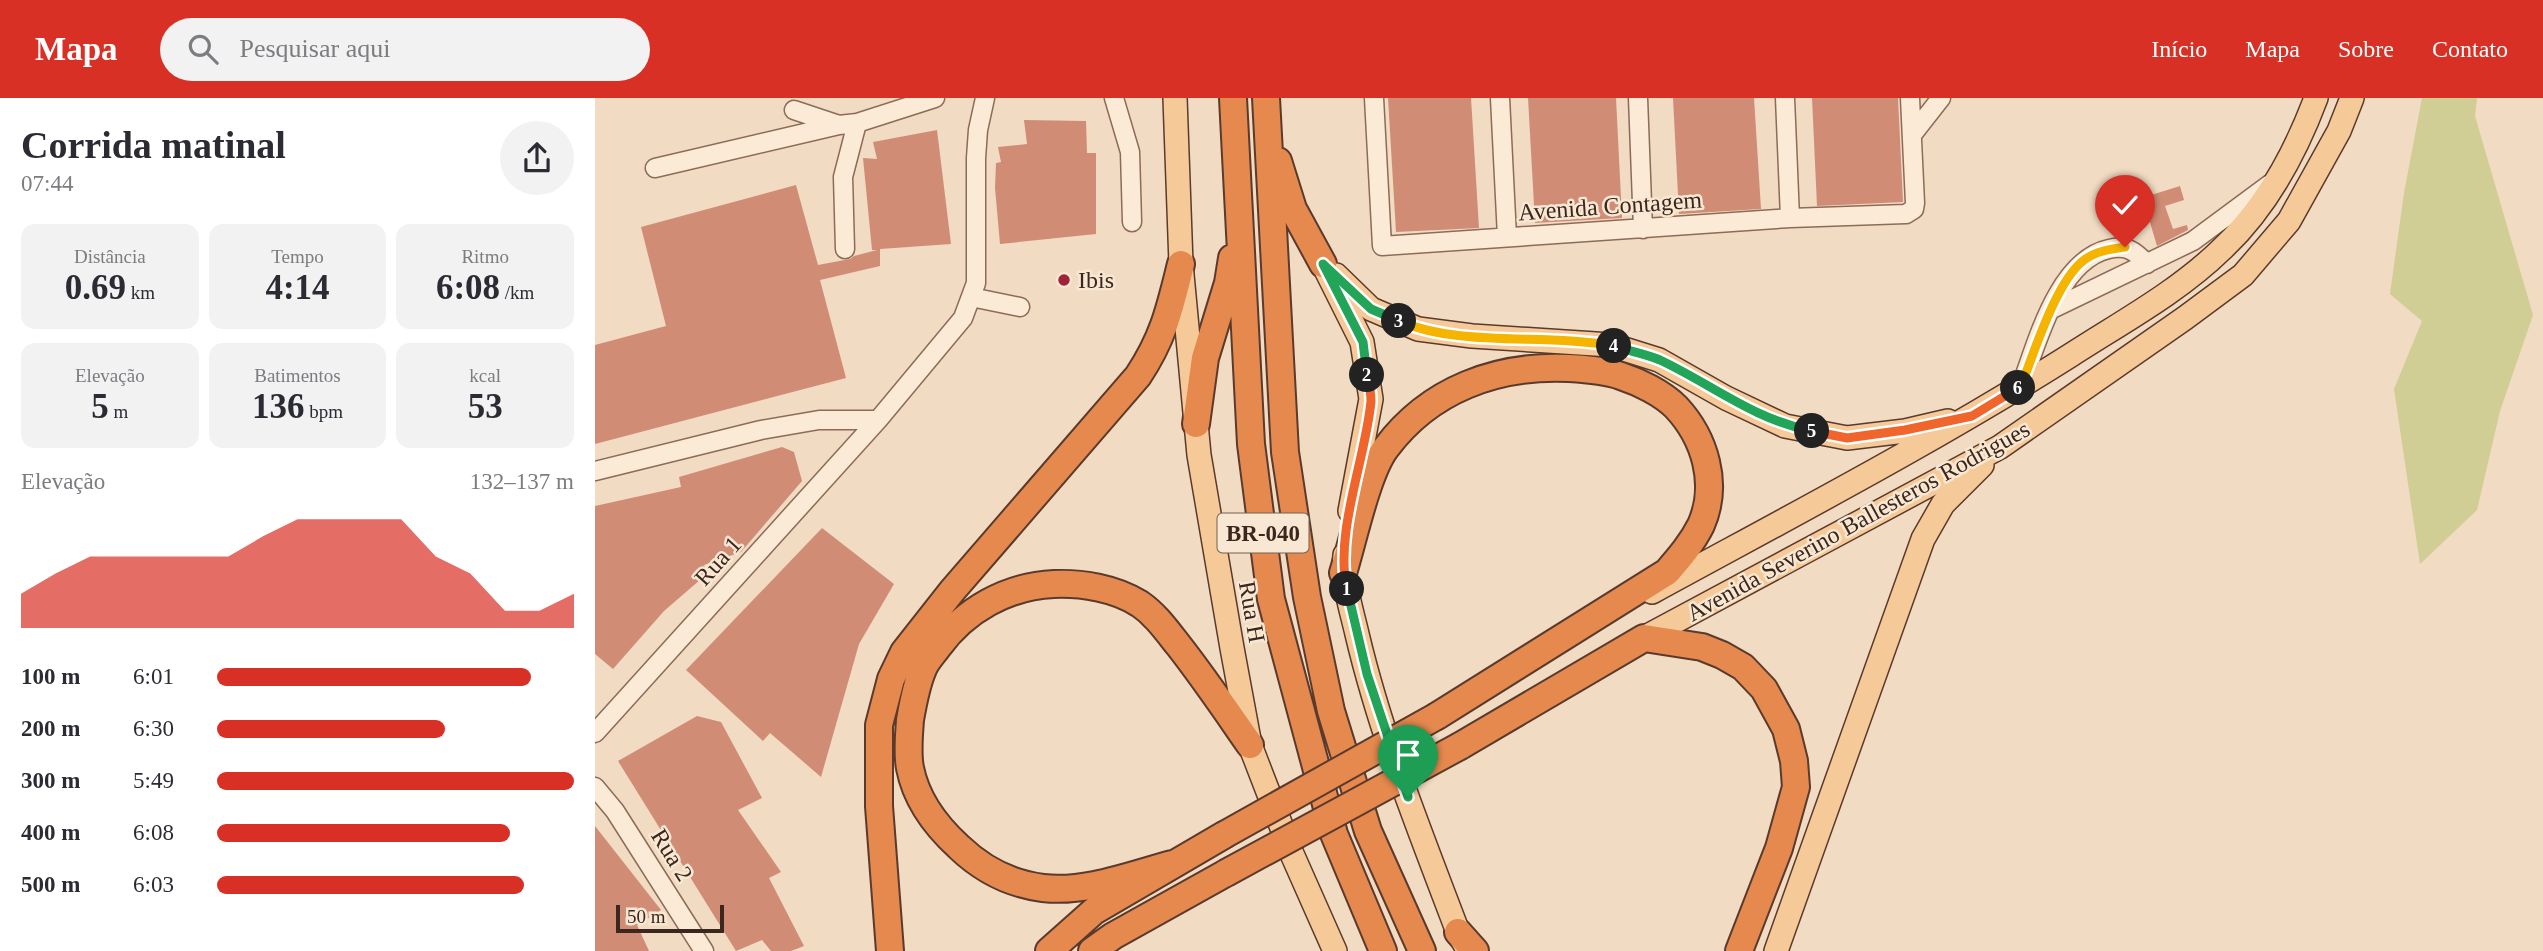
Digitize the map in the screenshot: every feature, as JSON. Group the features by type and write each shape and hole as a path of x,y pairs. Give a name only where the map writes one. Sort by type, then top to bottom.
{"highway":[{"name":"BR-040","path":"1233,98 1251,444 1271,599 1334,834 1383,951"},
{"name":"BR-040","path":"1266,98 1285,452 1307,597 1331,711 1368,831 1422,951"},
{"path":"1267,126 1293,209 1323,264"},
{"path":"1196,424 1205,358 1228,283 1240,215"},
{"path":"890,951 879,806 879,724 891,679 904,652 952,591 1138,376 1166,324 1181,264"},
{"path":"1343,573 1368,487 1385,449 1416,417 1446,395 1483,377 1531,368 1587,369 1619,376 1647,388 1674,405 1691,425 1704,450 1709,494 1702,523 1687,550 1667,572 1511,670"},
{"path":"1172,864 1080,888 1042,888 998,876 975,863 944,833 925,807 910,768 908,735 913,702 923,666 948,633 972,611 1012,591 1035,585 1060,584 1088,586 1119,593 1140,604 1157,618 1250,745"},
{"path":"1644,638 1702,648 1743,667 1764,689 1786,729 1794,761 1796,787 1779,848 1739,951"},
{"name":"Avenida Severino Ballesteros Rodrigues","path":"1102,946 1226,873 1460,746 1644,638"},
{"name":"Avenida Severino Ballesteros Rodrigues","path":"1172,864 1437,716 1511,670"},
{"path":"1049,951 1094,911 1172,864"}],"main road":[{"name":"Rua H","path":"1175,98 1181,264 1201,469 1250,745 1292,854 1335,951"},
{"name":"Avenida Severino Ballesteros Rodrigues","path":"1511,670 1972,416 2190,279 2224,248 2267,198 2308,121 2316,98"},
{"name":"Avenida Severino Ballesteros Rodrigues","path":"1644,638 2000,447 2175,326 2242,275 2289,221 2339,131 2351,98"},
{"path":"1323,264 1371,309 1418,329 1472,336 1611,345 1659,360 1726,398 1785,425 1847,438 1905,430 1972,416"},
{"path":"1323,264 1363,342 1371,399 1348,524 1343,573 1367,674 1408,797 1467,945"},
{"path":"1776,951 1923,539 1943,504 2000,447"}],"lane":[{"path":"655,169 848,124 935,98"},
{"name":"Rua 1","path":"595,733 878,421 964,318 976,283 978,130 985,98"},
{"path":"1114,98 1130,152 1132,222"},
{"name":"Avenida Contagem","path":"1374,98 1382,246 1910,212 1915,203 1910,98"},
{"path":"1500,98 1507,237"},
{"path":"1638,98 1643,229"},
{"path":"1785,98 1790,218"},
{"path":"1912,135 1941,98"},
{"path":"794,110 848,124"},
{"path":"845,249 843,177 848,124"},
{"path":"2050,310 2193,241 2278,178"},
{"path":"2021,386 2050,310 2082,261 2095,253 2125,247 2137,253 2147,264"},
{"path":"971,297 1020,307"},
{"path":"595,471 761,430 819,420 878,421"},
{"name":"Rua 2","path":"595,787 615,811 704,951"}],"shaded area":[{"path":"2422,98 2477,98 2475,116 2533,315 2500,411 2477,510 2420,564 2394,389 2422,321 2390,294 2404,193"}],"building":[{"path":"1388,98 1471,98 1479,228 1396,232"},
{"path":"1528,98 1616,98 1622,218 1535,223"},
{"path":"1673,98 1754,98 1761,209 1679,214"},
{"path":"1812,98 1898,98 1903,202 1817,206"},
{"path":"1024,120 1086,121 1087,153 1096,153 1096,234 1000,244 995,188 996,163 1001,162 998,147 1027,144"},
{"path":"937,130 951,244 880,249 880,266 820,280 846,378 595,444 595,345 666,326 641,227 796,185 818,265 850,259 877,250 872,250 863,158 877,159 873,142"},
{"path":"2180,186 2184,200 2165,206 2173,229 2187,225 2188,230 2157,246 2149,219 2142,221 2137,205 2150,200 2148,196"},
{"path":"782,447 794,452 802,481 741,552 704,565 708,573 664,611 613,669 595,654 595,506 681,487 679,477"},
{"path":"822,528 894,584 859,644 821,777 770,733 763,741 686,670"},
{"path":"697,716 721,722 762,798 738,810 781,872 769,878 804,946 791,951 771,951 762,940 736,951 618,761"},
{"path":"595,826 661,910 637,925 649,951 595,951"}],"place":[{"name":"Ibis","path":"1064,280"}],"route":[{"path":"1408,797 1367,674 1343,573 1348,524 1371,399 1363,342 1323,264 1371,309 1418,329 1472,336 1611,345 1659,360 1726,398 1785,425 1847,438 1905,430 1972,416 2021,386 2050,310 2072,273 2082,261 2095,253 2125,247"}]}
